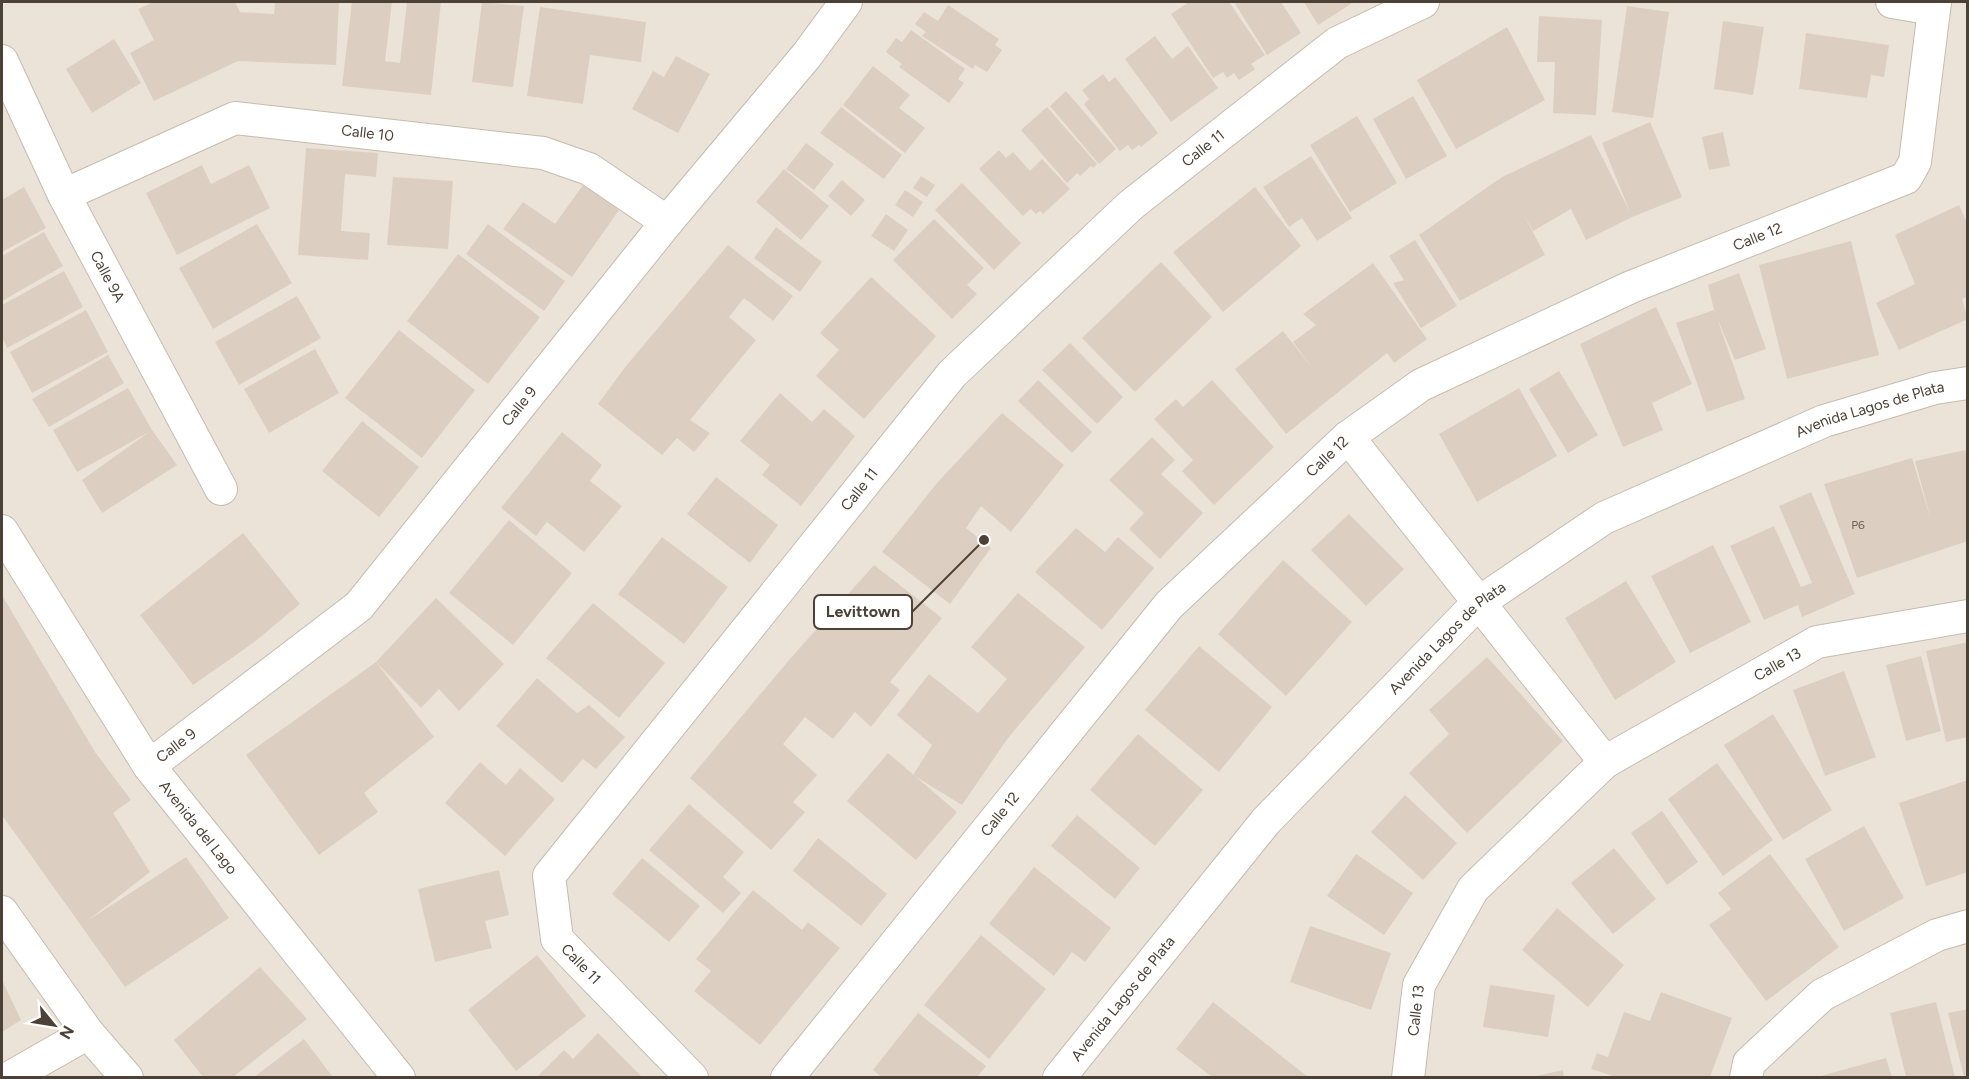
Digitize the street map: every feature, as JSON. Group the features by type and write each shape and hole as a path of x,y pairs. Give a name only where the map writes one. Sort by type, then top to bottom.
{"street":[{"name":"Calle 9","path":"149,766 358,606 667,222 807,55 846,2"},
{"name":"Calle 11","path":"692,1077 557,939 549,876 952,374 1104,228 1140,198 1337,43 1423,2"},
{"path":"1892,2 1935,5"},
{"name":"Calle 12","path":"786,1077 1169,605 1348,437 1421,385 1620,292 1906,178 1915,162 1935,5"},
{"name":"Calle 9A","path":"2,62 64,195 221,489"},
{"name":"Calle 10","path":"64,195 235,118 543,153 589,169 667,222"},
{"name":"Avenida Lagos de Plata","path":"1059,1077 1266,820 1478,603 1604,518 1824,421 1935,388 1968,382"},
{"path":"1348,437 1605,762"},
{"name":"Avenida del Lago","path":"2,531 149,766 399,1077"},
{"name":"Calle 13","path":"1408,1077 1419,985 1473,889 1605,762 1817,642 1968,616"},
{"path":"2,912 88,1033 127,1077"},
{"path":"1746,1077 1749,1063 1822,995 1937,935 1968,926"},
{"path":"9,1077 88,1033"}],"shaded area":[{"path":"2,2 1967,2 1967,1077 2,1077"}],"building":[{"path":"153,2 235,2 240,12 274,14 275,2 339,2 336,65 238,61 154,101 130,53 154,40 138,9"},
{"path":"352,2 392,2 385,61 400,63 407,2 441,2 431,95 342,86"},
{"path":"482,2 524,6 513,87 472,82"},
{"path":"1189,2 1229,2 1265,55 1251,64 1255,69 1239,80 1234,73 1227,78 1223,72 1213,78 1171,14"},
{"path":"1234,2 1281,2 1301,33 1267,55"},
{"path":"1304,2 1349,2 1351,4 1318,25"},
{"path":"948,5 999,39 995,45 1002,50 987,72 975,65 973,69 922,36 926,32 915,24 924,12 938,21"},
{"path":"1627,6 1669,12 1653,118 1612,112"},
{"path":"540,7 646,22 641,62 590,55 583,104 527,96"},
{"path":"1539,16 1602,20 1596,115 1553,113 1555,62 1537,62"},
{"path":"1723,21 1764,27 1753,95 1714,89"},
{"path":"1507,27 1545,100 1456,149 1417,80"},
{"path":"911,30 965,69 958,79 964,83 949,103 899,67 902,64 886,52 896,38 902,42"},
{"path":"1806,33 1889,45 1884,77 1871,75 1867,98 1799,89"},
{"path":"1155,36 1172,59 1188,46 1218,88 1171,122 1125,59"},
{"path":"114,39 141,83 92,113 66,69"},
{"path":"676,56 710,74 678,133 632,109 653,71 664,77"},
{"path":"873,66 910,95 899,108 925,128 905,153 843,105"},
{"path":"1103,74 1109,82 1115,77 1158,133 1141,147 1139,145 1132,150 1128,145 1120,151 1084,104 1089,99 1082,90"},
{"path":"1066,91 1116,149 1099,164 1050,106"},
{"path":"1413,96 1447,156 1406,179 1373,119"},
{"path":"841,107 902,155 884,179 820,133"},
{"path":"1047,107 1097,164 1093,168 1091,166 1080,176 1077,173 1067,183 1021,130"},
{"path":"1357,116 1397,183 1350,212 1310,145"},
{"path":"1650,122 1682,197 1632,217 1586,240 1571,209 1533,231 1523,213 1545,255 1460,301 1419,235 1502,177 1591,135 1630,212 1602,143"},
{"path":"1723,132 1730,166 1709,170 1702,137"},
{"path":"806,143 834,164 814,190 786,169"},
{"path":"306,148 378,153 376,177 345,174 341,231 370,233 368,260 298,255"},
{"path":"999,150 1006,158 1013,152 1030,171 1042,159 1070,189 1043,214 1040,211 1036,214 1031,209 1023,216 979,169"},
{"path":"1311,156 1352,218 1317,241 1302,218 1289,227 1263,187"},
{"path":"202,165 211,184 249,165 270,208 177,255 146,193"},
{"path":"784,169 829,206 801,240 756,202"},
{"path":"921,176 935,185 927,197 913,188"},
{"path":"393,177 453,181 448,249 387,245"},
{"path":"842,180 865,200 851,216 828,196"},
{"path":"962,183 1021,243 994,270 935,210"},
{"path":"583,185 619,210 572,277 503,229 523,202 555,224"},
{"path":"24,187 46,228 2,252 2,200"},
{"path":"1255,187 1301,246 1223,312 1173,252"},
{"path":"905,190 923,202 913,217 895,205"},
{"path":"1959,205 1968,225 1968,296 1962,299 1968,319 1899,350 1876,303 1915,284 1895,235"},
{"path":"886,214 908,230 894,251 871,236"},
{"path":"934,219 984,268 967,285 977,294 952,319 893,260"},
{"path":"257,224 292,283 213,329 179,268"},
{"path":"488,224 565,281 544,311 466,254"},
{"path":"776,227 822,262 800,292 754,258"},
{"path":"44,232 63,266 2,301 2,256"},
{"path":"1415,240 1457,306 1421,328 1393,283 1404,280 1389,256"},
{"path":"1851,241 1879,355 1787,379 1759,265"},
{"path":"728,245 793,296 773,321 744,298 729,317 756,340 690,420 710,433 694,452 677,438 662,455 598,404 626,366"},
{"path":"458,254 540,317 488,384 407,321"},
{"path":"1161,262 1212,317 1135,392 1082,338"},
{"path":"1373,263 1427,339 1394,363 1387,353 1286,434 1235,369 1283,331 1313,369 1293,342 1316,325 1303,314"},
{"path":"64,271 83,307 7,348 2,336 2,305"},
{"path":"1739,273 1766,349 1735,360 1717,318 1745,399 1707,412 1676,323 1714,310 1708,285"},
{"path":"871,277 936,336 864,419 816,376 839,350 820,333"},
{"path":"297,296 321,338 239,385 215,342"},
{"path":"1656,307 1692,384 1652,403 1663,430 1623,447 1580,344"},
{"path":"86,310 108,352 32,393 10,352"},
{"path":"399,330 475,390 422,458 345,398"},
{"path":"1070,343 1123,397 1097,424 1042,370"},
{"path":"315,349 339,393 269,433 244,389"},
{"path":"108,355 124,383 49,427 32,399"},
{"path":"1559,371 1598,435 1568,453 1529,389"},
{"path":"1038,380 1092,432 1072,453 1018,401"},
{"path":"1212,380 1274,447 1214,505 1182,471 1193,460 1154,419 1176,399 1183,407"},
{"path":"128,388 152,430 177,465 102,513 82,480 149,432 77,472 53,430"},
{"path":"1519,388 1557,456 1477,502 1439,434"},
{"path":"780,393 812,422 824,409 855,436 801,506 762,475 770,465 740,441"},
{"path":"1002,413 1064,465 1011,532 981,506 966,528 991,548 950,604 882,552 937,483"},
{"path":"362,421 419,467 379,517 322,471"},
{"path":"562,432 602,465 590,481 622,506 584,552 547,522 536,536 501,508"},
{"path":"1152,437 1175,460 1161,474 1203,513 1160,559 1129,529 1144,513 1109,480"},
{"path":"1965,450 1968,461 1968,541 1857,578 1824,484 1912,458 1931,520 1915,461"},
{"path":"716,477 778,525 750,563 687,514"},
{"path":"1811,492 1855,594 1802,617 1798,605 1764,620 1730,546 1774,526 1801,587 1812,583 1779,506"},
{"path":"1349,514 1404,569 1366,606 1311,550"},
{"path":"509,520 572,573 513,645 449,593"},
{"path":"1076,528 1105,552 1118,537 1154,568 1102,630 1035,572"},
{"path":"243,533 300,604 253,643 193,685 140,615"},
{"path":"662,537 728,587 684,644 618,594"},
{"path":"1713,545 1751,622 1690,653 1651,576"},
{"path":"1283,560 1352,622 1286,696 1218,634"},
{"path":"874,565 942,618 890,682 900,690 871,727 855,712 833,739 805,717 783,744 817,775 793,802 805,812 771,850 690,778 789,660"},
{"path":"1626,581 1676,662 1615,700 1565,618"},
{"path":"1018,593 1085,647 1008,738 962,805 913,775 932,745 897,715 929,674 978,713 1007,679 971,647"},
{"path":"3,597 95,752 131,800 113,813 150,872 87,921 186,857 229,918 125,987 2,815"},
{"path":"436,598 504,664 459,711 439,689 421,708 376,662"},
{"path":"593,603 665,663 619,718 546,658"},
{"path":"1968,642 1968,737 1946,742 1926,651"},
{"path":"1199,646 1272,707 1219,772 1145,710"},
{"path":"1921,656 1941,731 1906,741 1886,665"},
{"path":"1487,657 1563,741 1467,833 1409,773 1449,734 1429,710"},
{"path":"376,662 434,737 364,793 378,812 319,855 246,755"},
{"path":"1844,671 1876,757 1825,776 1793,690"},
{"path":"537,678 577,713 589,705 625,737 596,769 583,759 562,783 496,726"},
{"path":"1773,714 1832,810 1783,840 1724,745"},
{"path":"1138,734 1203,790 1155,846 1090,790"},
{"path":"888,753 957,812 916,860 847,801"},
{"path":"480,762 506,785 520,768 555,799 505,856 445,803"},
{"path":"1717,763 1773,840 1723,876 1668,799"},
{"path":"1968,780 1968,872 1926,886 1899,803"},
{"path":"1405,795 1457,843 1423,880 1371,832"},
{"path":"689,804 744,852 723,877 741,893 723,913 649,850"},
{"path":"1662,811 1698,862 1667,885 1631,833"},
{"path":"1077,815 1140,868 1115,899 1051,846"},
{"path":"1864,826 1904,898 1844,931 1805,859"},
{"path":"818,838 887,894 861,926 793,871"},
{"path":"1614,848 1656,899 1613,934 1571,883"},
{"path":"1356,854 1413,893 1384,935 1327,896"},
{"path":"1770,854 1839,947 1766,1001 1709,925 1731,909 1718,893"},
{"path":"642,858 700,906 669,942 612,894"},
{"path":"1034,867 1111,928 1085,962 1072,952 1054,976 989,924"},
{"path":"499,870 509,915 485,921 492,948 435,962 418,889"},
{"path":"753,890 802,930 808,922 840,948 760,1045 694,991 711,971 696,959"},
{"path":"1557,908 1624,965 1588,1007 1522,950"},
{"path":"1310,926 1391,953 1371,1010 1290,982"},
{"path":"981,935 1046,989 989,1059 924,1005"},
{"path":"537,955 586,1016 516,1071 468,1010"},
{"path":"260,967 307,1019 233,1077 203,1077 174,1040"},
{"path":"2,980 21,1020 2,1032"},
{"path":"1490,985 1555,995 1548,1037 1483,1027"},
{"path":"1661,992 1732,1018 1710,1077 1616,1077 1591,1069 1597,1053 1608,1057 1624,1012 1650,1021"},
{"path":"1213,1002 1308,1077 1212,1077 1176,1049"},
{"path":"1936,1002 1955,1077 1906,1077 1890,1013"},
{"path":"1968,1009 1968,1077 1964,1077 1948,1013"},
{"path":"918,1013 986,1066 977,1077 882,1077 873,1070"},
{"path":"598,1033 642,1077 537,1077 564,1050 573,1059"},
{"path":"304,1039 332,1076 254,1077"},
{"path":"1886,1058 1892,1077 1817,1077"},
{"path":"1563,1070 1564,1077 1532,1077"}],"place":[{"name":"Levittown","path":"984,540"}]}
